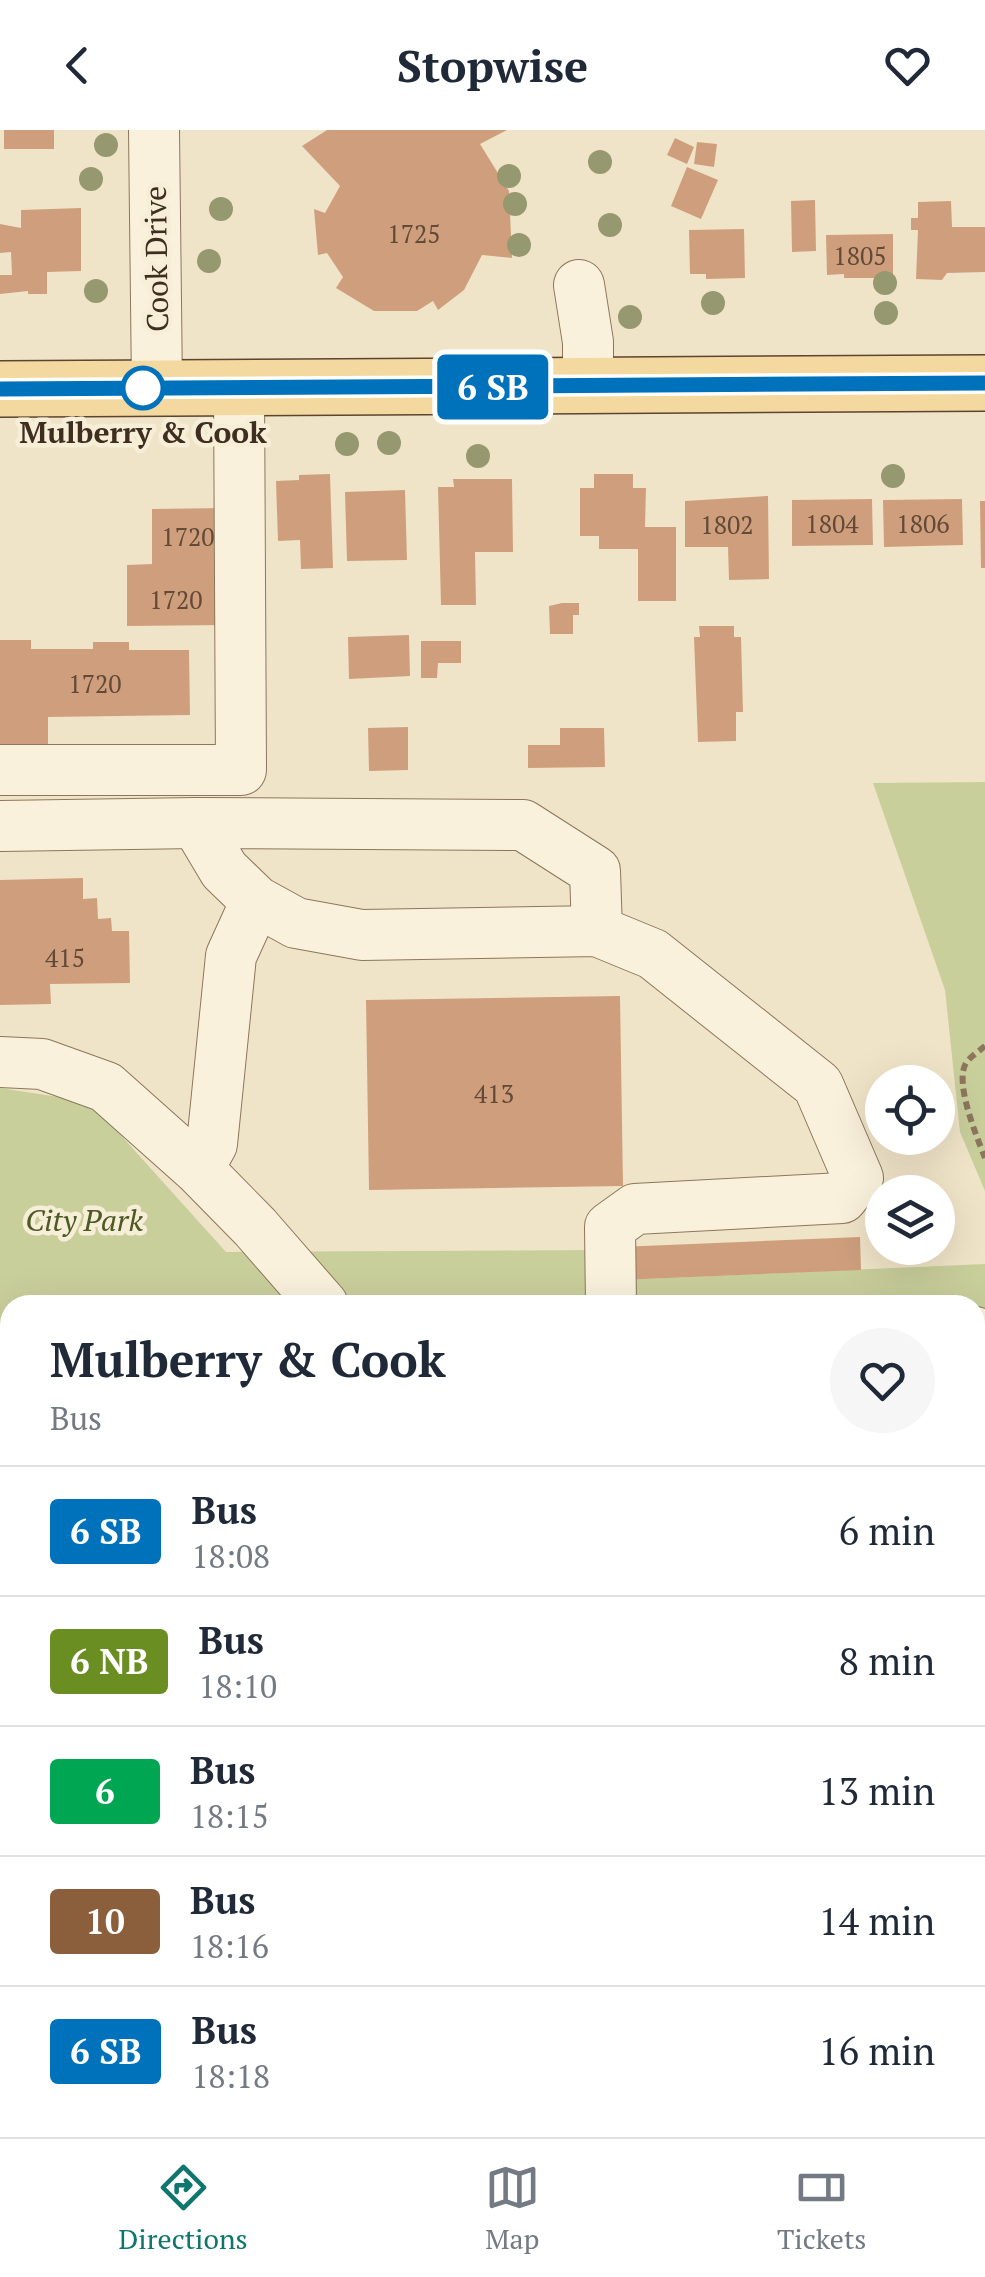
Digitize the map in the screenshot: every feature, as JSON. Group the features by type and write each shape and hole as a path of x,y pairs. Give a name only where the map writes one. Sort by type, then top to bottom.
{"main road":[{"path":"0,389 985,383"}],"street":[{"name":"Cook Drive","path":"157,388 167,131"},
{"path":"578,285 588,342 588,386"},
{"path":"0,770 241,770 239,388"},
{"path":"196,823 224,870 256,902 296,923 362,935 597,931 653,954 818,1085 858,1178 842,1198 635,1209 610,1227 611,1295"},
{"path":"0,826 523,824 595,871 597,931"},
{"path":"198,1169 212,1144 232,956 256,902"},
{"path":"0,1062 42,1064 106,1086 255,1226 314,1295"}],"path":[{"path":"985,1046 966,1062 963,1074 972,1122 985,1158"}],"green space":[{"path":"985,782 985,1191 960,1132 945,990 873,783"},
{"name":"City Park","path":"0,1088 91,1102 226,1252 592,1250 620,1280 985,1264 985,1295 0,1295"}],"building":[{"path":"4,130 54,130 54,149 4,149"},
{"path":"327,130 507,130 480,144 509,191 512,258 482,255 464,290 438,310 433,301 417,311 374,311 336,288 343,277 327,253 318,255 314,209 325,213 340,186 302,146"},
{"path":"675,138 694,147 687,164 667,155"},
{"path":"697,142 717,144 714,167 694,164"},
{"path":"687,167 718,180 701,219 671,206"},
{"path":"815,200 816,251 792,252 791,201"},
{"path":"951,201 952,227 985,227 985,272 947,273 942,280 916,279 918,230 911,230 911,218 918,218 918,202"},
{"path":"81,208 81,271 47,272 47,294 0,294 0,275 12,275 11,252 0,253 0,224 21,228 21,210"},
{"path":"744,229 745,278 706,279 706,274 690,274 689,230"},
{"path":"893,234 893,278 827,275 826,235"},
{"path":"330,474 333,568 301,569 300,540 278,541 276,481"},
{"path":"594,474 633,474 633,488 646,488 645,527 676,527 676,601 638,601 638,549 599,549 599,536 580,536 580,488 594,488"},
{"path":"453,479 512,479 513,552 475,552 476,605 441,605 438,487 454,487"},
{"path":"405,490 407,560 347,561 345,492"},
{"path":"768,496 769,579 729,580 728,547 685,547 685,501"},
{"path":"872,499 873,545 792,546 792,500"},
{"path":"962,499 963,545 884,547 883,500"},
{"path":"980,501 985,501 985,568 981,568"},
{"path":"224,508 226,625 127,626 127,565 152,564 152,509"},
{"path":"579,603 579,615 573,615 573,634 550,634 549,606"},
{"path":"699,626 734,626 734,637 741,637 743,712 736,712 736,741 698,742 694,637 700,637"},
{"path":"409,635 410,676 349,679 348,637"},
{"path":"0,640 31,640 31,649 93,649 93,642 129,642 129,650 189,650 190,715 48,717 48,760 0,760"},
{"path":"421,641 461,641 461,663 438,663 437,678 421,678"},
{"path":"408,727 408,770 369,771 368,728"},
{"path":"560,728 604,728 605,767 528,768 528,745 560,745"},
{"path":"83,878 83,899 97,898 98,919 111,918 112,931 129,931 130,983 50,984 51,1004 0,1005 0,880"},
{"path":"620,996 623,1186 369,1190 366,1000"},
{"path":"860,1237 861,1270 620,1280 619,1247"}],"bus line":[{"path":"0,389 985,383"}],"place":[{"name":"Mulberry & Cook","path":"143,388"}]}
